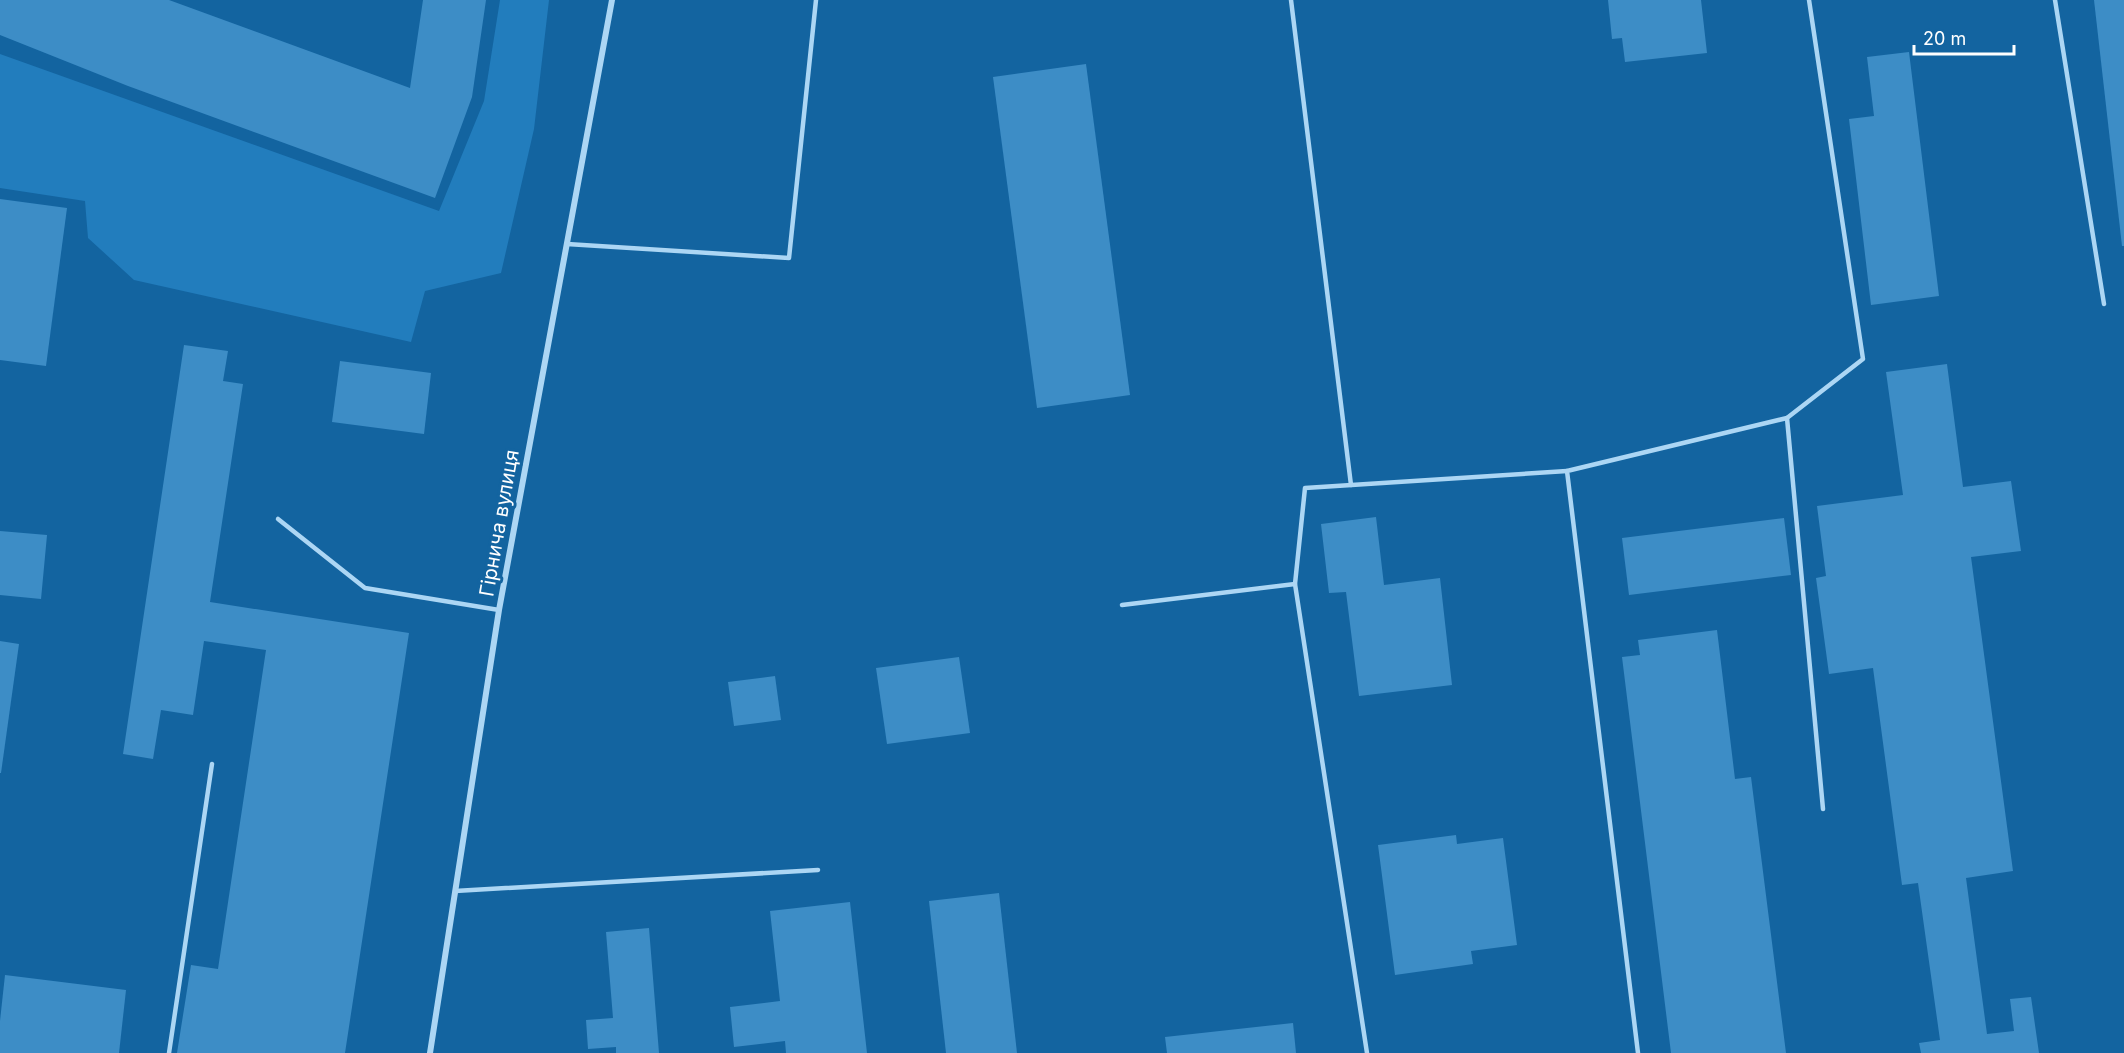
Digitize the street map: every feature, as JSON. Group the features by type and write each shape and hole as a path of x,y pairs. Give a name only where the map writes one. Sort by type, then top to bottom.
{"street":[{"name":"Гірнича вулиця","path":"429,1053 500,610 612,0"}],"lane":[{"path":"567,244 789,258 816,0"},
{"path":"1291,0 1351,484"},
{"path":"1367,1053 1295,584 1305,488 1567,471 1786,418 1863,359 1809,0"},
{"path":"2055,0 2104,304"},
{"path":"1786,418 1823,809"},
{"path":"1567,471 1638,1053"},
{"path":"278,519 365,588 500,610"},
{"path":"1122,605 1295,584"},
{"path":"169,1053 212,764"},
{"path":"455,891 818,870"}],"shaded area":[{"path":"500,0 549,0 534,129 501,273 425,291 411,342 134,280 88,238 85,201 0,188 0,54 439,211 484,101"}],"building":[{"path":"0,0 169,0 410,88 423,0 486,0 472,97 435,198 128,86 0,35"},
{"path":"1608,0 1701,0 1707,53 1625,62 1622,38 1612,39"},
{"path":"2094,0 2124,0 2124,246 2122,246"},
{"path":"1909,52 1939,296 1871,305 1849,119 1874,116 1867,57"},
{"path":"1086,64 1130,395 1037,408 993,77"},
{"path":"0,199 67,208 46,366 0,360"},
{"path":"184,345 228,351 223,381 243,384 210,602 409,633 345,1053 177,1053 191,965 218,969 266,650 204,641 193,715 161,710 153,759 123,754"},
{"path":"340,361 431,373 424,434 332,422"},
{"path":"1947,364 1963,487 2011,481 2021,551 1971,557 2013,871 1966,878 1987,1034 2014,1031 2010,999 2031,997 2039,1053 1921,1053 1919,1043 1940,1040 1918,883 1902,885 1873,668 1829,674 1816,578 1826,576 1817,506 1903,495 1886,372"},
{"path":"1376,517 1384,585 1440,578 1452,685 1359,696 1346,592 1329,593 1321,524"},
{"path":"1784,518 1791,575 1629,595 1622,538"},
{"path":"0,531 47,535 41,599 0,595"},
{"path":"1717,630 1735,779 1751,777 1786,1053 1671,1053 1622,657 1640,655 1638,640"},
{"path":"0,641 19,644 1,773 0,773"},
{"path":"959,657 970,733 887,744 876,668"},
{"path":"775,676 781,720 734,726 728,682"},
{"path":"1456,835 1457,844 1503,838 1517,945 1471,951 1473,964 1395,975 1378,845"},
{"path":"999,893 1017,1053 946,1053 929,901"},
{"path":"850,902 867,1053 786,1053 785,1041 734,1047 730,1007 780,1001 770,911"},
{"path":"649,928 659,1053 616,1053 616,1047 588,1049 586,1020 613,1018 606,932"},
{"path":"5,975 126,990 119,1053 0,1053 0,1021"},
{"path":"1293,1023 1296,1053 1167,1053 1165,1037"}]}
